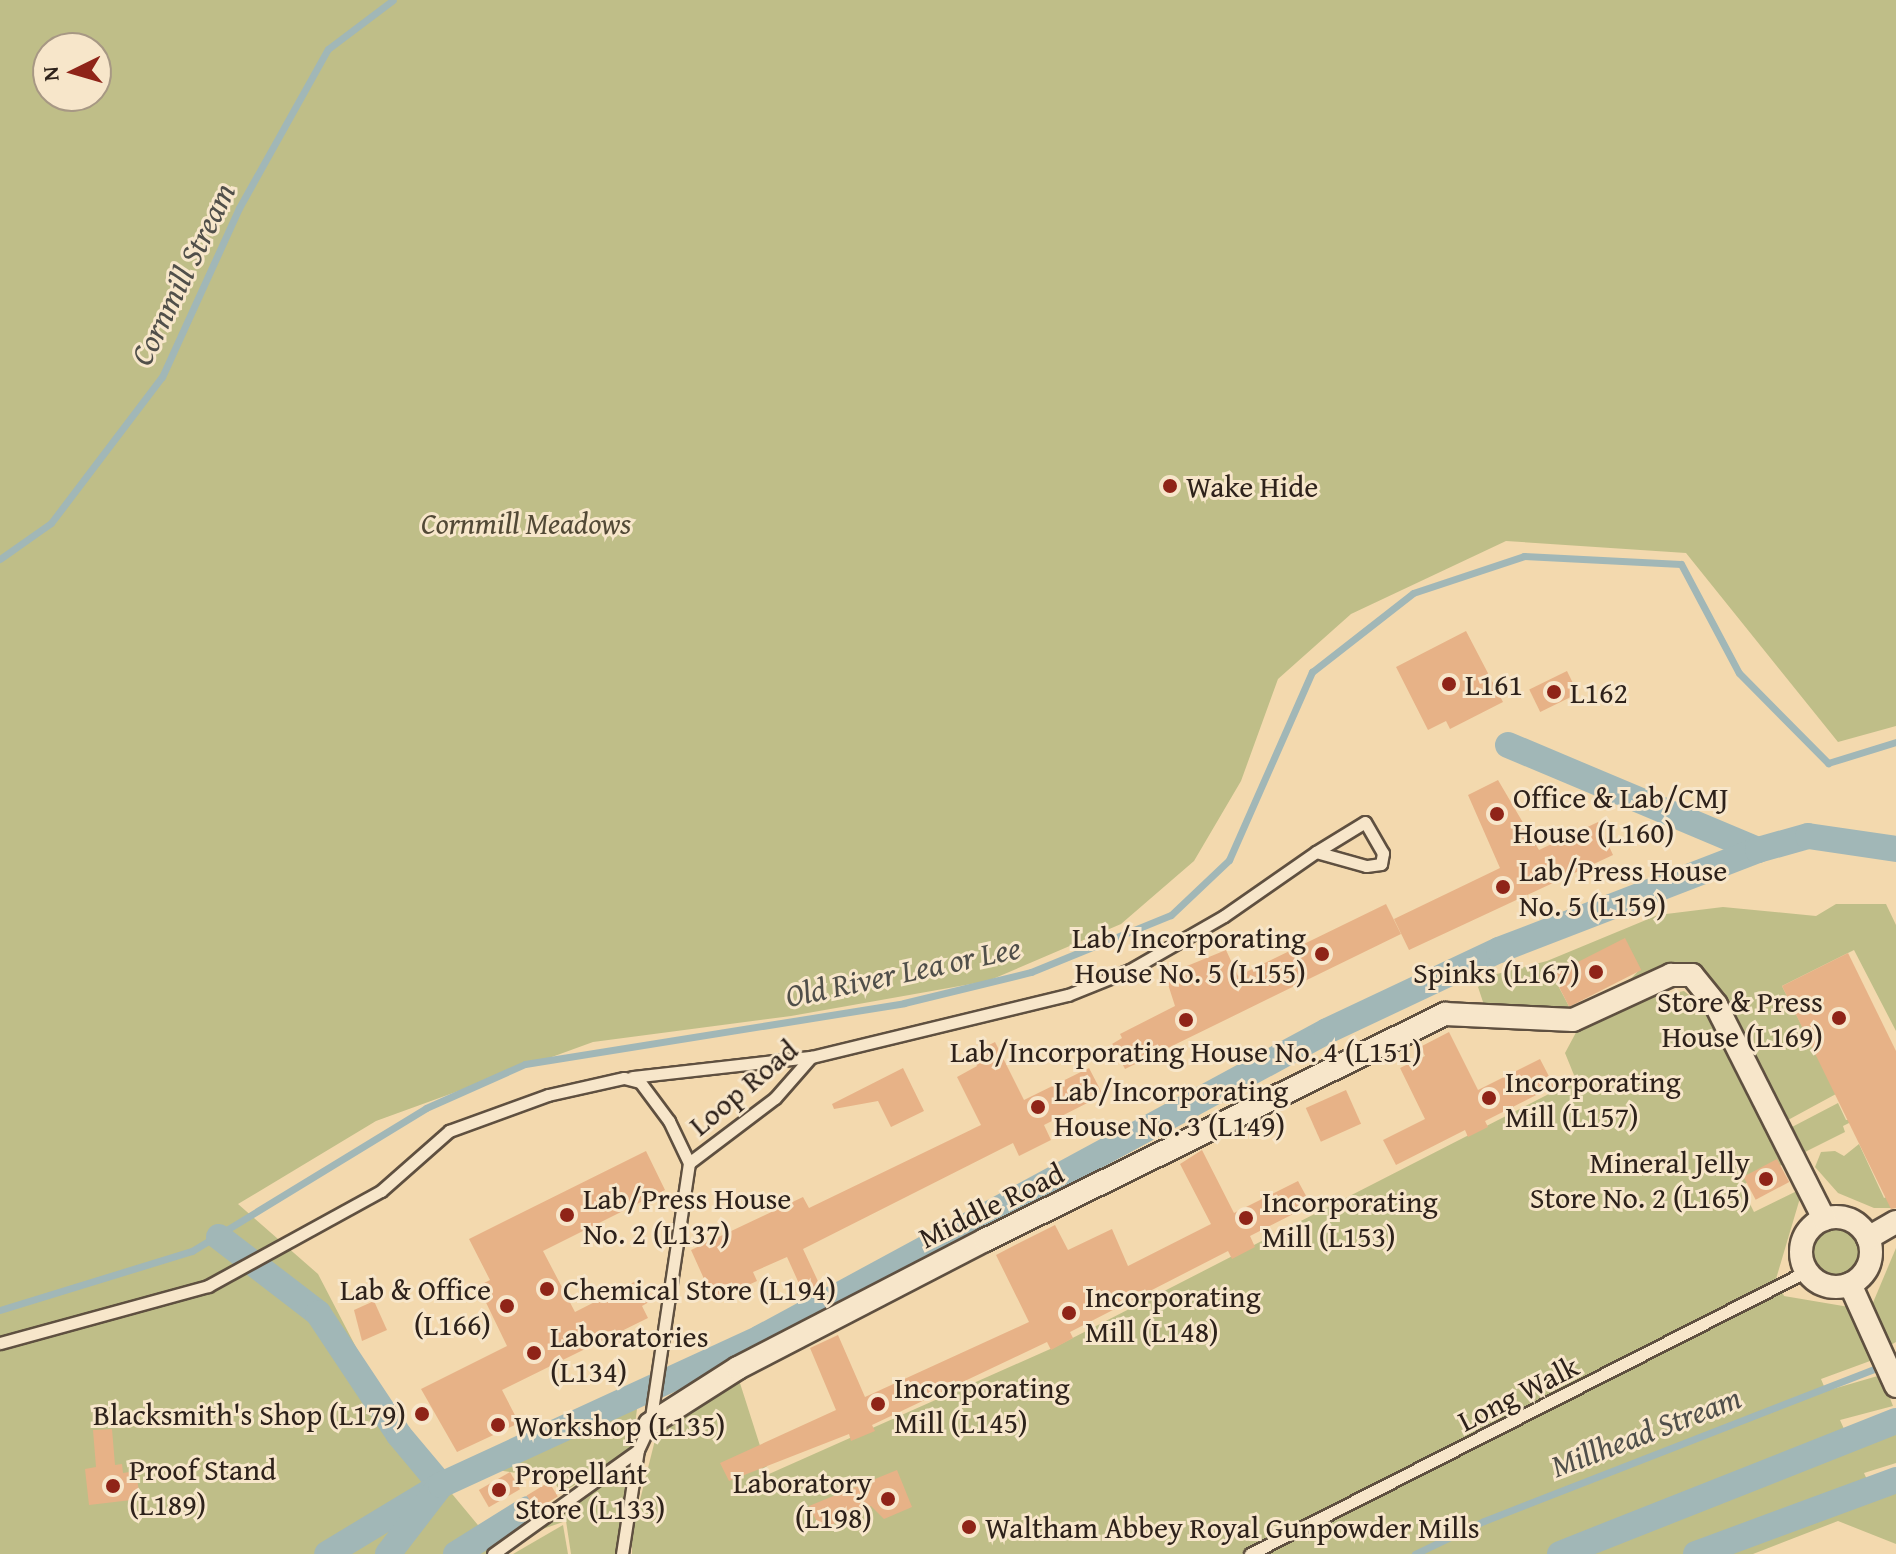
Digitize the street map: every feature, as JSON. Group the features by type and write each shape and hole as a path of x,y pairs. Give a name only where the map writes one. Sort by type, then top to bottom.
{"street":[{"name":"Middle Road","path":"651,1415 944,1261 1445,1014 1573,1020 1671,975 1692,975 1716,1005 1824,1219"},
{"path":"1824,1219 1854,1223 1868,1238 1870,1260 1850,1284 1828,1286 1807,1271 1802,1243 1824,1219"},
{"path":"1868,1238 1896,1222"},
{"path":"1850,1284 1883,1351 1896,1386"}],"lane":[{"name":"Loop Road","path":"638,1450 651,1415 689,1163 775,1098 811,1057 1068,995 1130,970 1224,916 1316,852 1365,822 1383,853 1381,864 1366,866 1316,852"},
{"path":"0,1343 208,1286 381,1191 449,1131 548,1095 624,1078 811,1057"},
{"path":"624,1078 640,1082 669,1121 689,1163"},
{"name":"Long Walk","path":"1250,1554 1807,1271"},
{"path":"493,1554 638,1450"},
{"path":"622,1554 638,1450"}],"green space":[{"name":"Cornmill Meadows","path":"0,0 1896,0 1896,726 1838,742 1686,553 1506,541 1351,614 1278,679 1241,781 1194,861 1121,924 988,981 791,1016 593,1042 376,1121 238,1204 318,1274 399,1430 502,1554 0,1554"},
{"path":"1836,904 1886,904 1896,925 1896,1031 1854,950 1782,986 1836,1094 1788,1120 1708,980 1627,983 1640,969 1552,974 1573,1014 1485,1008 1478,987 1493,975 1547,961 1658,915 1723,907 1816,916"},
{"path":"1684,991 1711,1013 1785,1163 1741,1186 1754,1212 1803,1188 1776,1279 1784,1296 1849,1307 1873,1352 1870,1361 1821,1379 1826,1391 1881,1375 1893,1406 1840,1420 1852,1447 1896,1433 1896,1463 1864,1473 1874,1495 1896,1486 1896,1544 1838,1521 1753,1554 632,1554 632,1532 657,1432 739,1380 769,1474 1057,1346 1576,1080 1565,1053 1580,1025 1635,1001"},
{"path":"1838,1103 1846,1120 1857,1119 1843,1126 1845,1132 1805,1152 1792,1127"},
{"path":"1859,1144 1884,1198 1896,1193 1896,1208 1874,1208 1838,1193 1815,1167 1821,1152 1835,1151 1844,1156"},
{"path":"1836,1222 1857,1231 1866,1252 1857,1273 1836,1282 1815,1273 1806,1252 1815,1231"},
{"path":"1896,1248 1896,1342 1889,1346 1872,1305"},
{"path":"638,1401 632,1449 562,1493 551,1478 490,1469"},
{"path":"628,1465 617,1554 571,1554 566,1521 528,1534"},
{"path":"563,1525 568,1554 513,1554"}],"building":[{"name":"L161","path":"1466,631 1503,702 1450,729 1446,721 1428,730 1396,667"},
{"name":"L162","path":"1567,671 1578,693 1540,712 1529,689"},
{"name":"Lab/Press House No. 5 (L159)","path":"1498,780 1539,850 1598,822 1613,855 1409,950 1394,919 1500,868 1468,795"},
{"path":"1386,904 1401,934 1125,1069 1112,1044 1122,1038 1120,1034 1175,1006 1165,975 1226,950 1238,976"},
{"name":"Spinks (L167)","path":"1625,938 1641,970 1569,1007 1553,975"},
{"name":"Store & Press House (L169)","path":"1848,953 1896,1051 1896,1208 1891,1209 1782,986"},
{"name":"Incorporating Mill (L157)","path":"1449,1032 1478,1090 1540,1059 1554,1086 1485,1121 1488,1127 1468,1137 1465,1130 1396,1165 1383,1140 1425,1119 1400,1068 1425,1056 1420,1047"},
{"path":"995,1042 1024,1100 1089,1068 1103,1095 1044,1125 1051,1140 1019,1156 1013,1143 803,1249 823,1292 806,1299 787,1257 753,1272 757,1281 714,1301 691,1250 803,1197 809,1208 981,1125 957,1077 977,1066 971,1054"},
{"path":"903,1068 924,1111 891,1127 878,1101 834,1109 832,1104"},
{"path":"1346,1090 1361,1124 1321,1142 1306,1108"},
{"path":"1202,1150 1234,1213 1298,1181 1311,1205 1250,1236 1255,1247 1232,1259 1228,1251 1070,1332 1073,1338 1051,1350 1047,1342 872,1425 875,1431 851,1441 849,1434 729,1481 720,1463 836,1410 810,1348 838,1335 865,1397 1029,1322 996,1255 1055,1225 1068,1250 1112,1229 1128,1266 1211,1224 1180,1164"},
{"path":"646,1151 665,1190 543,1251 575,1312 638,1280 649,1302 642,1306 648,1318 502,1390 519,1423 457,1452 421,1389 507,1346 478,1286 490,1280 469,1239"},
{"name":"Mineral Jelly Store No. 2 (L165)","path":"1777,1159 1789,1182 1756,1200 1743,1177"},
{"path":"374,1301 387,1330 362,1341 354,1310"},
{"name":"Proof Stand (L189)","path":"112,1429 115,1465 122,1464 123,1473 136,1471 140,1499 89,1505 85,1469 96,1467 93,1430"},
{"path":"897,1470 912,1507 884,1519 871,1506 821,1530 809,1506"},
{"name":"Propellant Store (L133)","path":"510,1472 520,1489 489,1507 479,1490"},
{"path":"549,1482 558,1497 535,1510 527,1495"}],"waterway":[{"name":"Cornmill Stream","path":"0,559 51,523 162,377 239,208 328,49 393,0"},
{"name":"Old River Lea or Lee","path":"0,1310 192,1251 426,1108 525,1064 904,1003 1031,972 1171,915 1229,860 1312,672 1413,593 1524,556 1681,564 1739,673 1828,763 1896,742"},
{"path":"1508,745 1758,850"},
{"path":"388,1554 441,1485 760,1338 1327,1031 1499,950 1758,850 1808,836 1896,849"},
{"path":"219,1237 318,1313 399,1435 441,1485 327,1554"},
{"name":"Millhead Stream","path":"1415,1554 1484,1521 1884,1365"},
{"path":"1560,1554 1896,1421"},
{"path":"1696,1554 1896,1480"},
{"path":"456,1554 528,1509"}],"place":[{"name":"Wake Hide","path":"1170,486"},
{"name":"L161","path":"1449,684"},
{"name":"L162","path":"1554,692"},
{"name":"Office & Lab/CMJ House (L160)","path":"1497,814"},
{"name":"Lab/Press House No. 5 (L159)","path":"1503,887"},
{"name":"Lab/Incorporating House No. 5 (L155)","path":"1322,954"},
{"name":"Spinks (L167)","path":"1596,972"},
{"name":"Store & Press House (L169)","path":"1839,1018"},
{"name":"Lab/Incorporating House No. 4 (L151)","path":"1186,1020"},
{"name":"Incorporating Mill (L157)","path":"1489,1098"},
{"name":"Lab/Incorporating House No. 3 (L149)","path":"1038,1107"},
{"name":"Mineral Jelly Store No. 2 (L165)","path":"1766,1179"},
{"name":"Lab/Press House No. 2 (L137)","path":"567,1215"},
{"name":"Incorporating Mill (L153)","path":"1246,1218"},
{"name":"Chemical Store (L194)","path":"547,1289"},
{"name":"Lab & Office (L166)","path":"507,1306"},
{"name":"Incorporating Mill (L148)","path":"1069,1313"},
{"name":"Laboratories (L134)","path":"534,1353"},
{"name":"Incorporating Mill (L145)","path":"878,1404"},
{"name":"Blacksmith's Shop (L179)","path":"422,1414"},
{"name":"Workshop (L135)","path":"498,1425"},
{"name":"Proof Stand (L189)","path":"113,1486"},
{"name":"Propellant Store (L133)","path":"499,1490"},
{"name":"Laboratory (L198)","path":"888,1499"},
{"name":"Waltham Abbey Royal Gunpowder Mills","path":"969,1527"}]}
